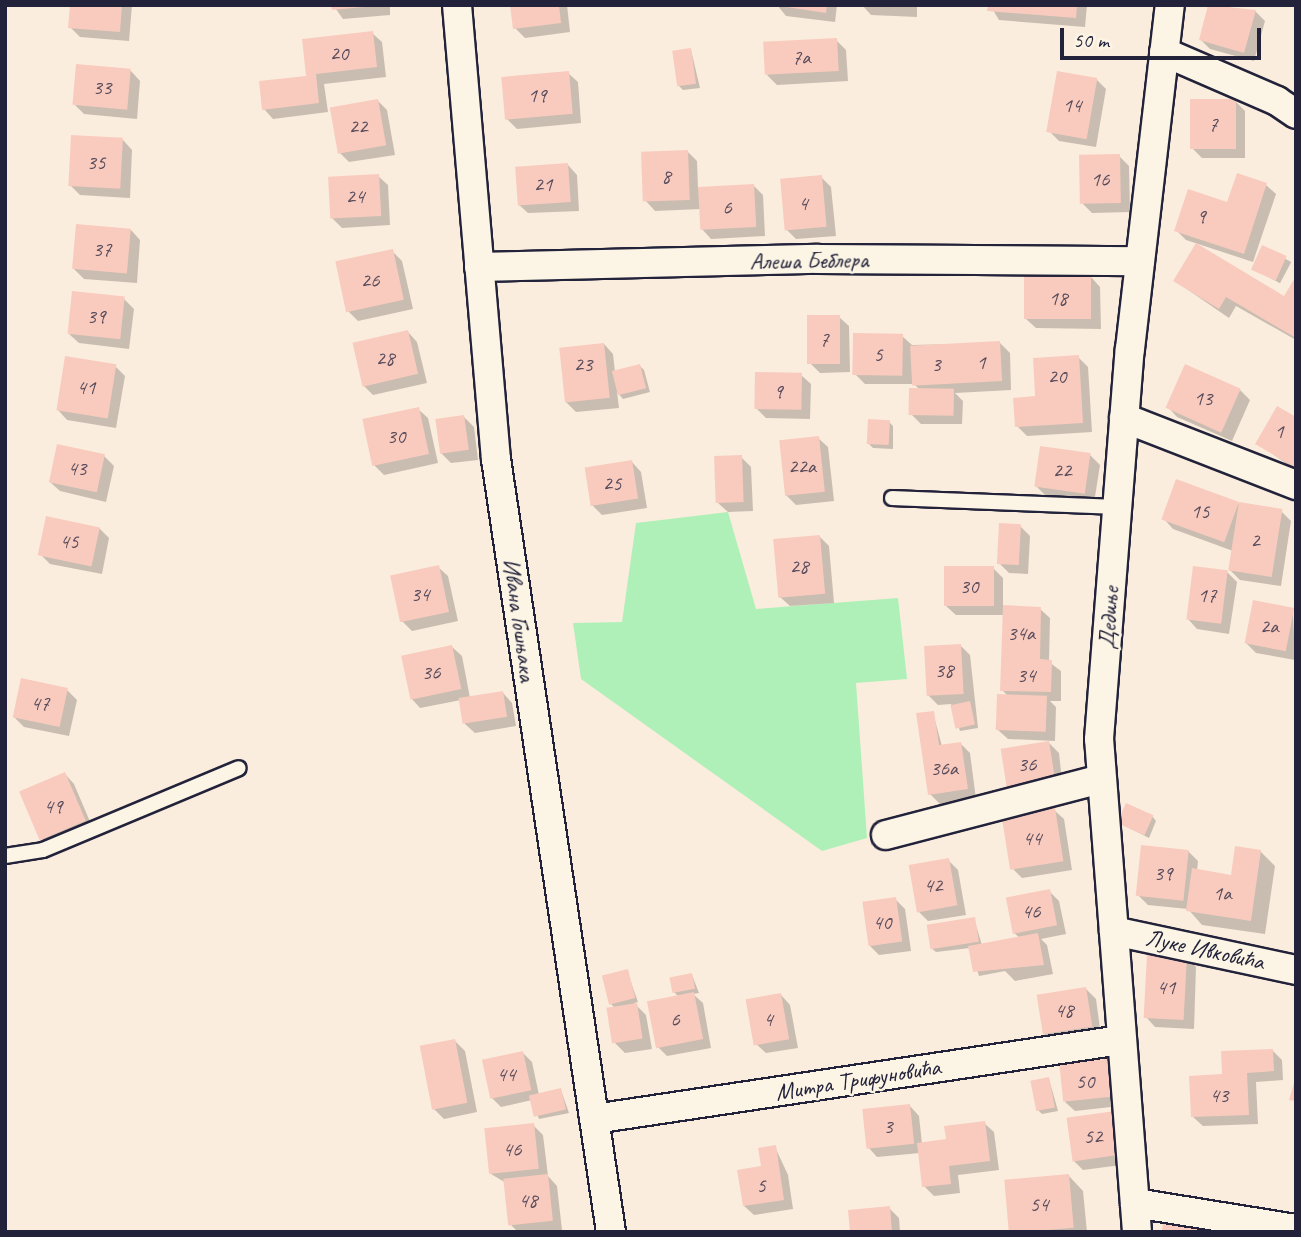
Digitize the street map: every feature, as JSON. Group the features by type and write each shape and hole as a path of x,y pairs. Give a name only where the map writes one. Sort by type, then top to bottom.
{"street":[{"name":"Ивана Гошњака","path":"457,5 496,459 611,1232"},
{"name":"Дедиње","path":"1137,1232 1100,739 1124,418 1170,5"},
{"path":"1164,52 1277,101 1296,114"},
{"name":"Алеша Беблера","path":"479,267 818,259 1140,261"},
{"path":"1124,418 1296,485"},
{"path":"886,835 1101,779"},
{"name":"Луке Ивковића","path":"1114,931 1296,970"},
{"name":"Митра Трифуновића","path":"594,1119 1121,1040"},
{"path":"1135,1203 1296,1228"}],"lane":[{"path":"892,498 1117,507"},
{"path":"5,856 43,850 239,768"}],"green space":[{"path":"728,512 756,609 898,598 907,679 856,683 867,838 822,851 581,679 573,623 622,622 636,523"}],"building":[{"path":"70,5 122,5 120,32 68,28"},
{"path":"331,5 364,5 364,7 332,10"},
{"path":"510,5 559,5 561,23 513,29"},
{"path":"773,5 827,5 826,13"},
{"path":"988,5 1077,5 1076,18 987,11"},
{"path":"1208,5 1256,10 1244,53 1199,40"},
{"path":"373,31 377,67 316,74 319,103 262,110 259,81 306,76 302,39"},
{"path":"837,38 839,71 765,75 763,42"},
{"path":"691,48 696,84 677,86 672,51"},
{"path":"76,64 131,69 127,110 72,105"},
{"path":"569,71 573,114 505,120 501,77"},
{"path":"1057,71 1097,78 1087,139 1046,132"},
{"path":"378,99 386,145 338,154 330,108"},
{"path":"1190,99 1236,99 1236,149 1190,149"},
{"path":"71,135 123,138 120,189 68,186"},
{"path":"688,150 690,200 643,202 641,152"},
{"path":"1120,154 1121,203 1080,204 1079,155"},
{"path":"568,163 571,202 518,206 515,167"},
{"path":"1237,173 1267,183 1244,254 1174,231 1188,189 1227,202"},
{"path":"379,174 381,216 330,219 328,177"},
{"path":"822,175 827,227 785,230 780,179"},
{"path":"754,184 756,227 700,230 698,187"},
{"path":"76,224 131,229 127,274 72,269"},
{"path":"1196,243 1284,296 1296,276 1296,338 1226,297 1219,309 1173,281"},
{"path":"1262,245 1287,256 1276,281 1251,270"},
{"path":"393,249 404,300 346,312 335,261"},
{"path":"1024,276 1091,276 1091,319 1024,319"},
{"path":"72,291 125,297 120,339 68,334"},
{"path":"807,315 840,315 840,364 807,364"},
{"path":"408,330 418,374 363,387 352,343"},
{"path":"853,333 903,334 902,376 852,375"},
{"path":"1000,341 1002,381 912,386 910,346"},
{"path":"604,343 610,398 565,402 559,348"},
{"path":"1079,355 1083,423 1015,427 1013,398 1035,396 1033,358"},
{"path":"65,356 116,364 108,418 56,410"},
{"path":"640,364 646,388 618,395 612,371"},
{"path":"1185,364 1241,389 1221,433 1165,408"},
{"path":"755,372 802,373 801,410 754,409"},
{"path":"909,388 954,389 954,416 909,415"},
{"path":"1277,406 1296,417 1296,468 1255,444"},
{"path":"419,407 429,454 372,466 362,419"},
{"path":"464,415 469,450 440,454 435,419"},
{"path":"868,419 890,420 889,445 867,444"},
{"path":"819,436 825,492 785,496 779,440"},
{"path":"57,444 105,454 97,492 49,482"},
{"path":"1040,446 1091,453 1085,494 1034,487"},
{"path":"742,455 744,502 716,503 714,456"},
{"path":"632,460 638,499 591,506 585,468"},
{"path":"1176,479 1239,502 1224,542 1161,519"},
{"path":"1239,502 1282,509 1272,577 1228,570"},
{"path":"46,516 100,527 91,567 38,555"},
{"path":"999,523 1021,524 1019,565 997,564"},
{"path":"820,535 825,594 778,598 773,539"},
{"path":"439,565 449,612 400,622 390,575"},
{"path":"944,566 994,566 994,606 944,606"},
{"path":"1193,566 1228,570 1221,624 1186,620"},
{"path":"1253,600 1294,608 1286,651 1245,643"},
{"path":"1003,605 1041,607 1040,659 1052,660 1051,692 1000,691"},
{"path":"961,644 964,694 927,696 924,646"},
{"path":"452,645 461,689 410,700 401,656"},
{"path":"21,678 68,688 60,727 13,717"},
{"path":"503,691 507,717 463,724 459,698"},
{"path":"997,694 1047,696 1046,732 996,730"},
{"path":"970,701 975,724 955,729 950,705"},
{"path":"934,711 939,745 961,742 968,789 928,795 916,713"},
{"path":"1049,741 1055,781 1007,788 1001,749"},
{"path":"65,772 86,821 40,840 19,792"},
{"path":"1126,803 1153,815 1144,835 1117,823"},
{"path":"1055,808 1063,861 1010,870 1002,816"},
{"path":"1141,845 1189,850 1183,901 1136,896"},
{"path":"1235,846 1261,850 1251,921 1186,911 1192,868 1231,875"},
{"path":"949,858 957,905 917,912 909,865"},
{"path":"1050,889 1057,925 1013,934 1006,898"},
{"path":"896,897 902,942 869,946 862,902"},
{"path":"975,917 979,942 931,949 927,925"},
{"path":"1038,933 1044,965 973,972 968,946"},
{"path":"1147,954 1187,956 1184,1020 1144,1018"},
{"path":"628,969 635,998 609,1005 602,976"},
{"path":"692,973 695,989 672,993 669,977"},
{"path":"1086,987 1092,1027 1043,1034 1037,995"},
{"path":"694,992 703,1039 656,1048 647,1001"},
{"path":"781,993 789,1039 754,1046 746,999"},
{"path":"637,1003 643,1039 612,1043 606,1008"},
{"path":"455,1039 467,1103 432,1110 420,1046"},
{"path":"1273,1049 1274,1071 1247,1073 1249,1115 1191,1117 1189,1076 1222,1074 1221,1051"},
{"path":"523,1051 531,1090 490,1099 482,1060"},
{"path":"1107,1059 1111,1097 1063,1102 1059,1064"},
{"path":"1296,1076 1296,1101 1289,1100"},
{"path":"1049,1077 1055,1107 1036,1111 1030,1081"},
{"path":"561,1088 566,1109 534,1117 529,1095"},
{"path":"910,1104 914,1144 866,1149 862,1109"},
{"path":"1115,1111 1121,1155 1073,1161 1066,1118"},
{"path":"985,1121 990,1161 949,1166 951,1184 922,1187 917,1143 946,1139 944,1126"},
{"path":"534,1123 539,1169 489,1174 484,1128"},
{"path":"776,1145 784,1200 743,1206 737,1170 761,1166 758,1148"},
{"path":"548,1174 553,1221 508,1225 503,1179"},
{"path":"1069,1174 1074,1228 1009,1232 1004,1180"},
{"path":"890,1206 892,1232 850,1232 848,1210"},
{"path":"1165,1212 1220,1220 1218,1232 1162,1230"}]}
